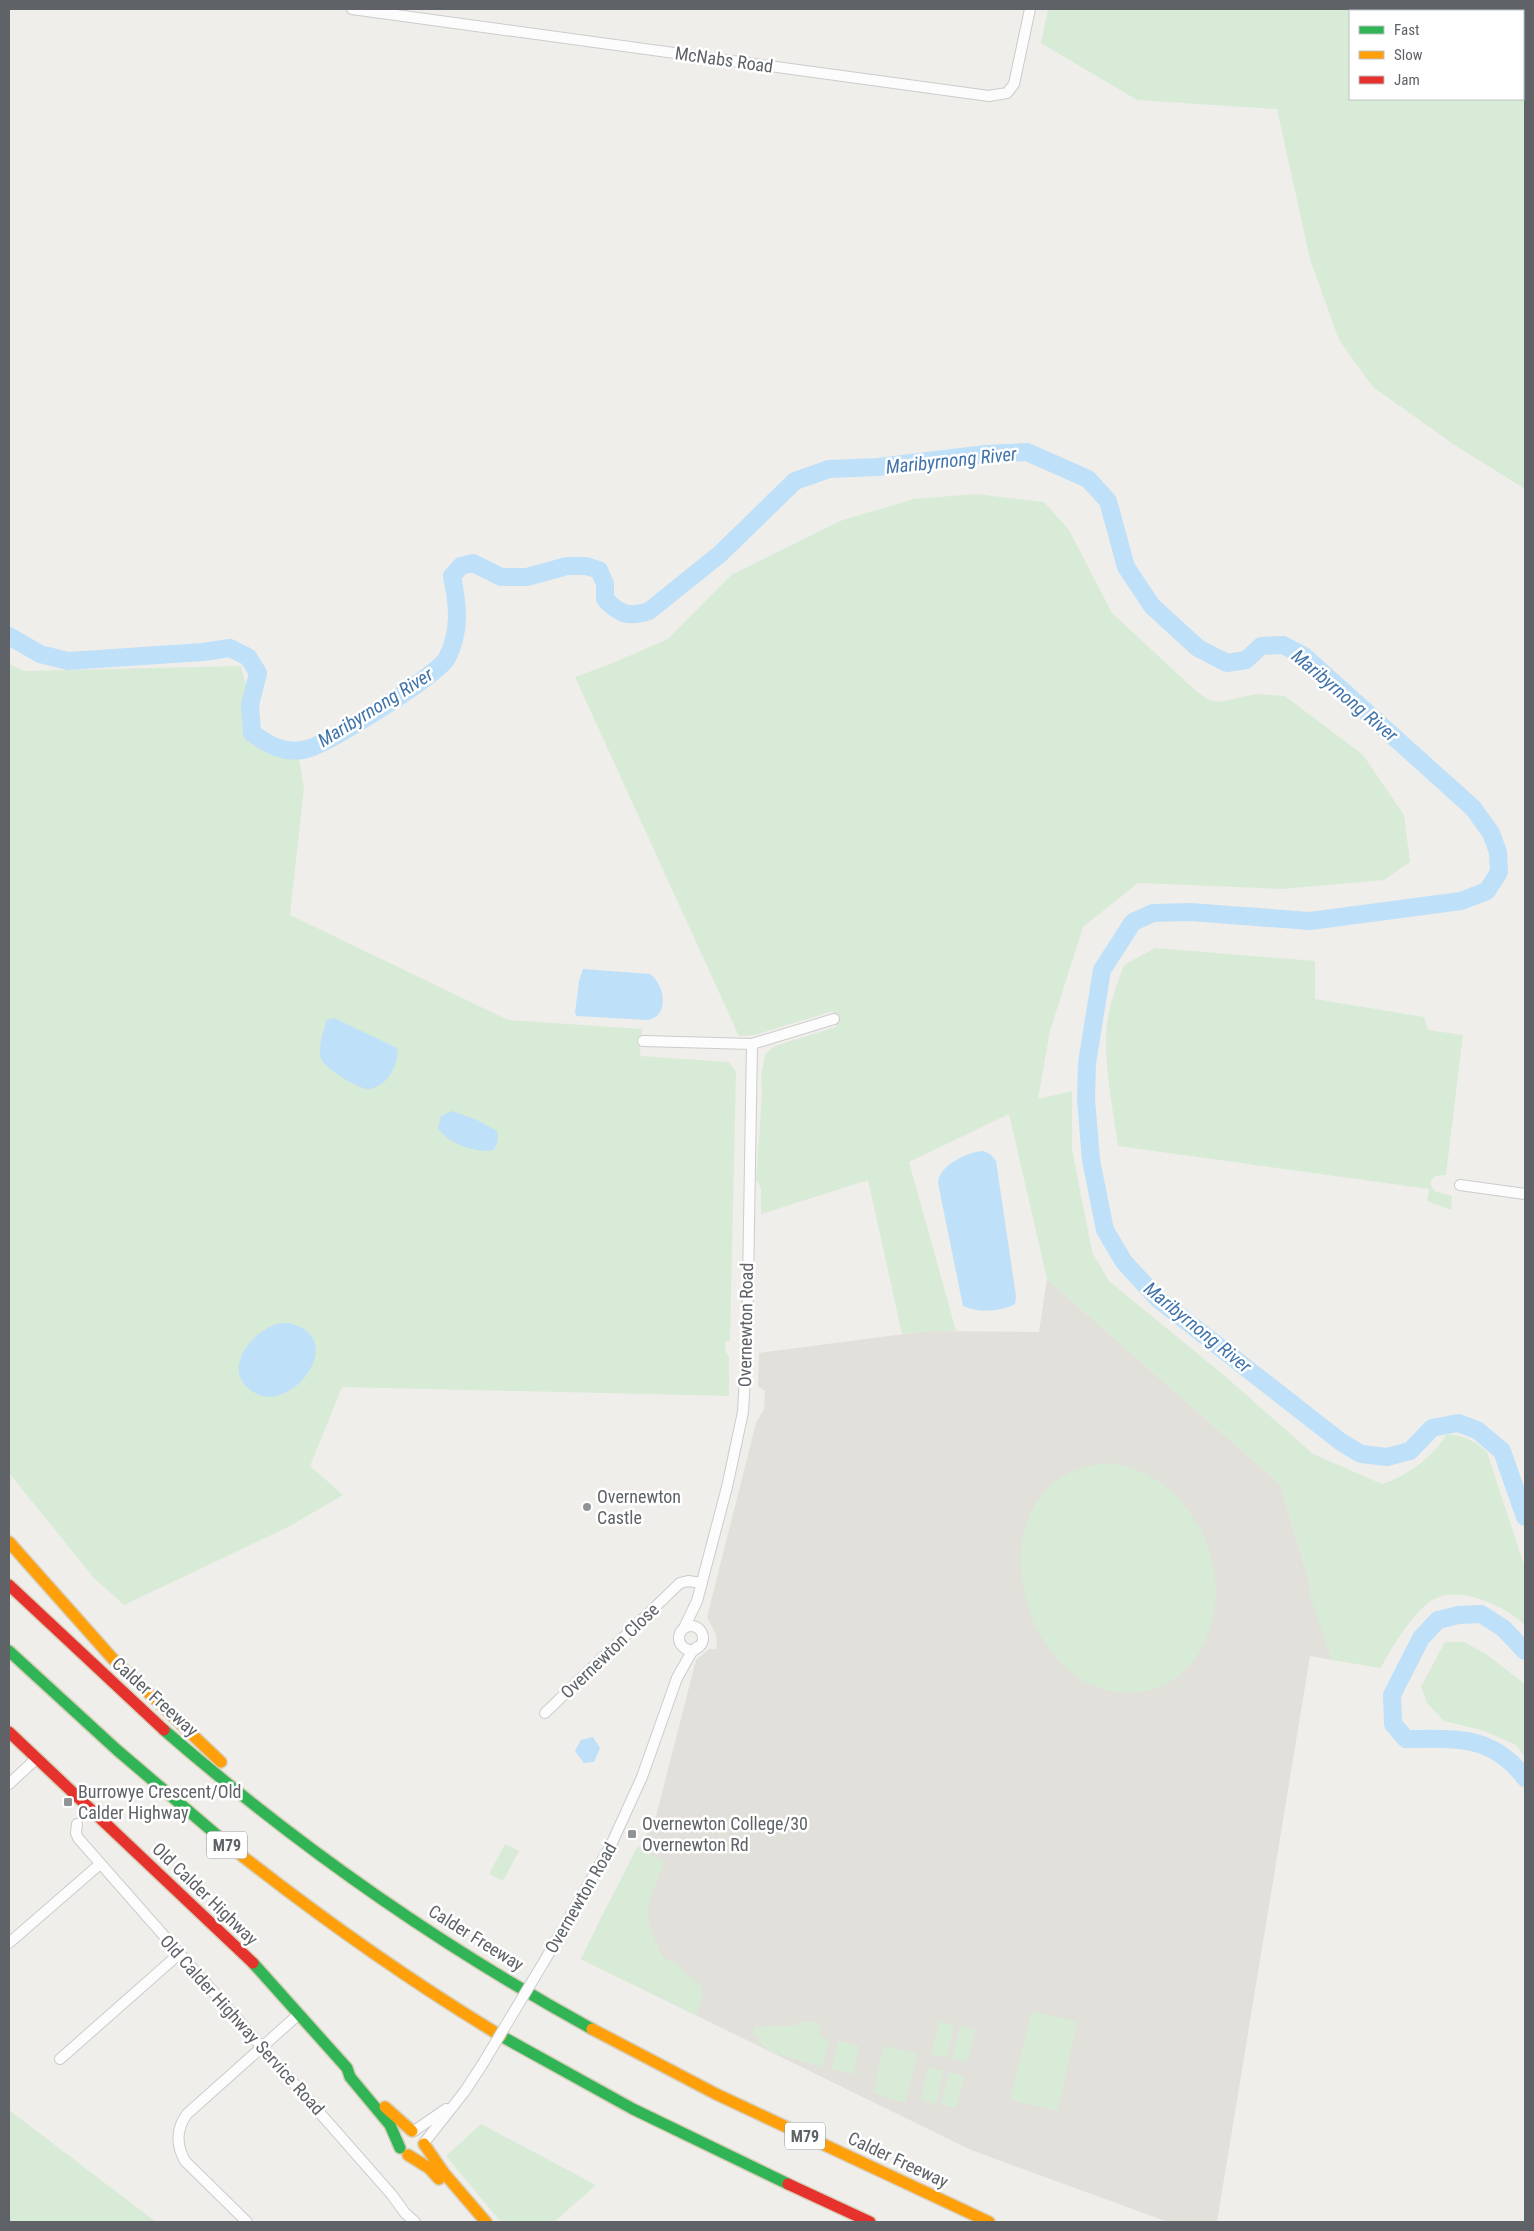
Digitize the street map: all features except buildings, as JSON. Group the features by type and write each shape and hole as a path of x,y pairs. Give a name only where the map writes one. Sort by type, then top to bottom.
{"main road":[{"path":"9,1542 108,1653 166,1712 325,1850 429,1929"},
{"name":"Calder Freeway","path":"9,1586 157,1722 256,1807 359,1882 429,1929 550,2005 639,2055 736,2104 989,2222"},
{"name":"M79","path":"9,1651 118,1752 202,1824 319,1915 408,1976 517,2045 595,2089 697,2140 870,2222"},
{"name":"Old Calder Highway","path":"9,1732 241,1952 347,2068 350,2077 390,2125 404,2152"},
{"name":"Old Calder Highway","path":"347,2068 356,2072 391,2114 413,2131"},
{"path":"473,2222 435,2174 404,2152 401,2136 413,2131 421,2135 424,2144 444,2172 486,2222"},
{"path":"404,2152 419,2154 424,2144"}],"street":[{"name":"McNabs Road","path":"352,9 989,96 1007,93 1014,84 1030,9"},
{"path":"643,1041 752,1044 834,1019"},
{"name":"Overnewton Road","path":"684,1628 700,1592 729,1478 744,1403 752,1044"},
{"path":"1460,1186 1525,1194"},
{"name":"Overnewton Close","path":"545,1713 674,1589 683,1582 700,1592"},
{"name":"Overnewton Road","path":"699,1630 700,1592"},
{"path":"694,1626 699,1630 702,1638 697,1648 688,1649 680,1644 680,1633 684,1628 694,1626"},
{"name":"Overnewton Road","path":"677,1678 680,1644"},
{"name":"Overnewton Road","path":"424,2144 482,2065 590,1885 621,1825 651,1753 677,1678 691,1653 697,1648"},
{"path":"9,1784 37,1758"},
{"name":"Old Calder Highway Service Road","path":"77,1824 76,1833 78,1838 100,1864 392,2195 404,2213 415,2222"},
{"path":"9,1943 100,1864"},
{"path":"60,2059 179,1954"},
{"path":"247,2222 185,2161 179,2148 178,2134 182,2120 187,2114 299,2014"},
{"name":"Overnewton Road","path":"413,2131 455,2102"}],"shaded area":[{"path":"1047,1279 1280,1484 1311,1587 1310,1593 1332,1660 1310,1656 1217,2222 1168,2222 971,2150 581,1959 607,1906 656,1816 696,1660 709,1649 717,1649 716,1635 707,1617 756,1423 764,1409 765,1391 758,1386 759,1353 927,1331 1039,1332"}],"green space":[{"path":"1048,9 1525,9 1525,489 1453,444 1373,387 1339,340 1310,259 1277,109 1137,100 1041,43"},
{"path":"976,494 1044,502 1069,530 1112,613 1196,691 1209,700 1220,702 1256,694 1285,696 1363,755 1404,815 1410,862 1384,880 1282,889 1138,883 1083,927 1050,1031 1038,1099 1072,1091 1072,1149 1092,1252 1109,1281 1226,1377 1313,1454 1382,1484 1410,1471 1426,1459 1446,1435 1451,1434 1468,1439 1487,1452 1525,1568 1525,1625 1507,1611 1484,1600 1459,1595 1447,1595 1436,1598 1420,1610 1397,1640 1381,1668 1332,1660 1309,1593 1311,1586 1280,1484 1047,1279 1009,1114 909,1162 956,1331 927,1331 902,1334 868,1180 761,1214 761,1188 756,1180 762,1095 761,1076 765,1054 775,1046 836,1027 833,1011 755,1035 739,1036 575,677 668,639 731,575 840,521 914,499"},
{"path":"9,664 24,671 241,666 261,747 288,758 298,753 304,787 290,915 508,1020 642,1029 640,1056 729,1062 736,1072 730,1341 725,1342 726,1352 729,1357 729,1396 342,1387 310,1466 343,1495 290,1526 124,1605 94,1578 9,1473"},
{"path":"1155,948 1315,961 1315,999 1424,1017 1428,1030 1463,1035 1446,1175 1435,1176 1430,1182 1434,1191 1452,1196 1451,1210 1427,1201 1429,1189 1118,1146 1107,1066 1106,1039 1109,1011 1124,965"},
{"path":"1106,1463 1135,1469 1160,1483 1182,1502 1198,1526 1210,1552 1215,1581 1214,1610 1206,1639 1190,1665 1174,1679 1146,1691 1102,1688 1066,1667 1039,1633 1024,1591 1022,1547 1034,1508 1061,1478"},
{"path":"1445,1642 1464,1642 1486,1654 1525,1684 1525,1757 1516,1745 1485,1731 1444,1721 1427,1703 1421,1687"},
{"path":"505,1844 519,1851 503,1881 489,1874"},
{"path":"637,1847 664,1862 648,1905 649,1927 663,1957 677,1965 702,1987 702,2001 695,2015 581,1959"},
{"path":"1035,2012 1078,2022 1057,2111 1013,2100 1011,2096 1031,2014"},
{"path":"809,2021 821,2024 820,2037 829,2040 822,2067 774,2053 759,2043 761,2038 752,2033 755,2027 797,2026 797,2023"},
{"path":"939,2021 954,2025 947,2058 931,2054"},
{"path":"960,2026 975,2030 967,2062 952,2059"},
{"path":"838,2041 859,2046 854,2074 832,2069"},
{"path":"884,2046 917,2054 905,2103 873,2093"},
{"path":"928,2067 944,2071 936,2104 921,2100"},
{"path":"949,2072 964,2076 956,2108 941,2105"},
{"path":"9,2110 156,2222 9,2222"},
{"path":"481,2124 596,2185 554,2222 501,2222 446,2156"}],"water":[{"path":"583,969 650,974 655,979 662,993 662,1007 659,1013 654,1018 647,1020 577,1016 575,1013 579,981"},
{"path":"334,1018 397,1048 394,1067 387,1079 381,1084 369,1089 358,1086 329,1068 321,1059 321,1045 327,1020"},
{"path":"452,1111 477,1120 497,1131 498,1140 494,1150 471,1149 455,1143 442,1133 438,1128 441,1116"},
{"path":"983,1151 990,1154 996,1161 1016,1296 1015,1304 1003,1309 989,1311 975,1310 963,1306 938,1183 943,1171 954,1161 969,1154"},
{"path":"289,1323 307,1331 315,1343 315,1356 309,1370 299,1383 286,1392 271,1397 257,1394 246,1386 240,1377 241,1357 254,1338 264,1330 276,1324"},
{"path":"593,1737 600,1748 594,1762 584,1763 575,1751 581,1740"}],"waterway":[{"name":"Maribyrnong River","path":"9,636 40,654 68,661 203,652 230,648 248,657 258,673 250,705 252,733 278,748 299,751 319,744 382,708 424,679 447,658 455,638 457,618 452,576 461,566 473,563 501,577 527,577 567,566 586,566 599,570 605,584 605,599 610,604 625,613 636,614 649,611 720,554 795,481 829,469 878,467 986,454 1027,452 1088,479 1108,501 1126,567 1152,606 1198,648 1227,663 1246,660 1261,646 1283,645 1304,656 1473,808 1491,833 1498,852 1499,872 1487,891 1461,901 1310,921 1190,912 1153,913 1133,922 1102,970 1087,1063 1086,1099 1091,1160 1105,1230 1124,1262 1158,1299 1341,1442 1361,1454 1387,1457 1410,1451 1432,1428 1458,1423 1477,1430 1502,1451 1525,1517"},
{"name":"Maribyrnong River","path":"1525,1651 1503,1628 1481,1614 1459,1615 1438,1620 1421,1638 1392,1695 1393,1724 1406,1739 1456,1740 1486,1746 1499,1753 1525,1778"}],"traffic: fast":[{"path":"9,1651 117,1750 232,1848"},
{"path":"164,1730 265,1813 370,1891 479,1963 592,2029"},
{"path":"253,1963 347,2068 350,2077 390,2125 400,2148"},
{"path":"501,2036 633,2109 788,2184"}],"traffic: slow":[{"path":"9,1542 113,1659 221,1762"},
{"path":"232,1848 364,1946 431,1992 501,2036"},
{"path":"592,2029 716,2094 989,2222"},
{"path":"385,2107 412,2131"},
{"path":"424,2144 444,2173 486,2222"},
{"path":"408,2155 429,2168 439,2179"}],"traffic: jam":[{"path":"9,1585 164,1730"},
{"path":"9,1732 253,1963"},
{"path":"788,2184 870,2222"}],"place":[{"name":"Overnewton Castle","path":"587,1507"},
{"name":"Burrowye Crescent/Old Calder Highway","path":"68,1802"},
{"name":"Overnewton College/30 Overnewton Rd","path":"632,1834"}]}
